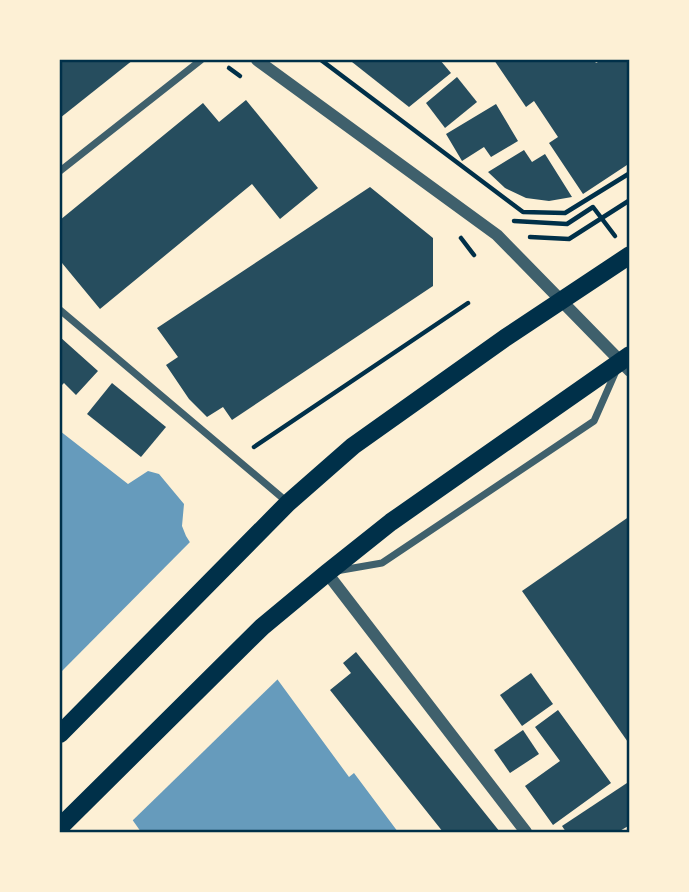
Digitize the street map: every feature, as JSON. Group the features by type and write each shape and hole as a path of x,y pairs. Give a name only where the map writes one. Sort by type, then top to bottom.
{"main road":[{"path":"60,734 220,569 288,503 353,446 561,301 626,251"},
{"path":"60,827 262,627 327,573 391,522 626,362"}],"street":[{"path":"60,172 201,60"},
{"path":"257,60 497,235 561,301 626,362 594,421 382,563 327,573 526,832"},
{"path":"60,310 288,503"}],"path":[{"path":"321,60 523,212 565,213 629,173"},
{"path":"497,235 569,239 629,200"},
{"path":"513,221 567,224 593,207 626,251"},
{"path":"229,454 255,447 468,303"}],"water":[{"path":"60,431 128,484 148,471 159,474 184,504 182,526 186,536 272,672 349,777 354,773 398,832 141,832 60,717"}],"pier":[{"path":"193,539 280,677 130,823 60,723 60,673"}],"building":[{"path":"60,60 133,60 60,118"},
{"path":"440,60 451,73 409,107 352,62"},
{"path":"494,60 594,60 596,63 602,60 630,60 630,163 583,194 549,143 558,137 534,101 526,107"},
{"path":"457,77 477,102 445,128 426,103"},
{"path":"246,100 318,188 280,219 252,184 100,309 62,263 60,265 60,220 203,103 219,122"},
{"path":"496,104 518,141 491,157 484,147 462,161 446,134"},
{"path":"524,150 532,162 545,154 572,197 549,201 526,198 505,188 488,172"},
{"path":"370,187 433,238 433,286 232,420 223,407 207,417 189,399 166,365 178,357 157,328"},
{"path":"60,337 98,371 76,395 64,383 60,387"},
{"path":"112,383 166,427 141,457 87,414"},
{"path":"630,516 630,745 522,591"},
{"path":"356,652 500,832 443,832 330,690 351,673 343,663"},
{"path":"531,673 553,704 522,726 500,695"},
{"path":"558,710 611,783 553,825 525,786 560,761 535,727"},
{"path":"523,730 539,754 510,773 494,750"},
{"path":"630,781 630,825 618,832 566,832 562,826"}]}
